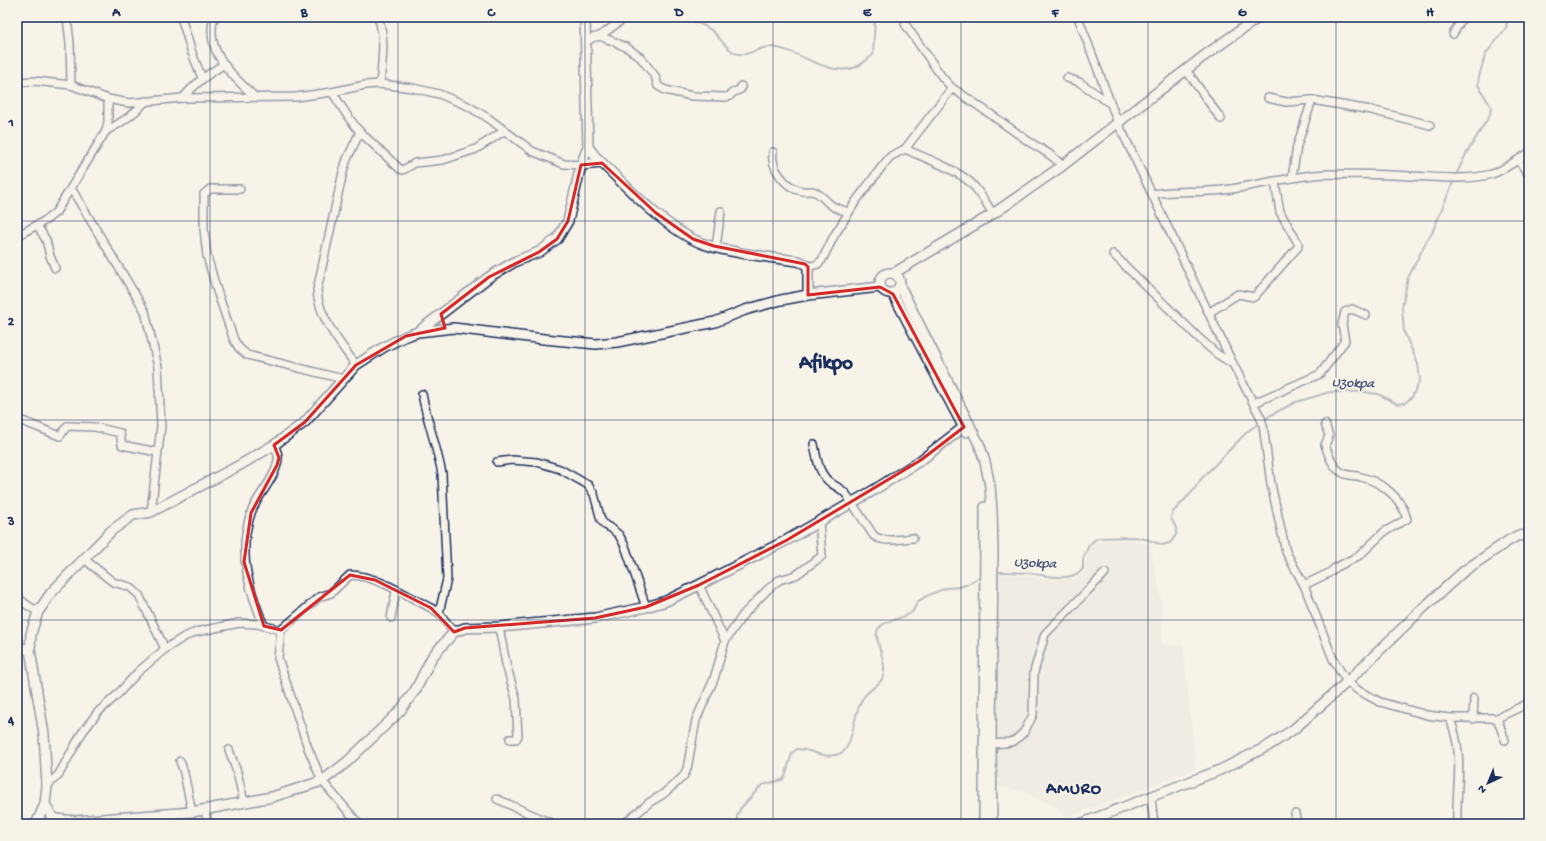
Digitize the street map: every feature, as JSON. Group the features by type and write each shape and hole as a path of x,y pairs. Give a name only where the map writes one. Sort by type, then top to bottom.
{"street":[{"path":"67,17 70,43 71,85"},
{"path":"181,17 192,53 202,78"},
{"path":"214,17 211,28 212,38 220,59 255,98"},
{"path":"378,17 383,32 380,84"},
{"path":"418,332 489,277 516,261 539,252 557,239 568,221 581,165 588,146 586,42 584,17"},
{"path":"586,42 592,38 600,36 626,17"},
{"path":"1078,17 1118,123 1210,312 1233,364 1261,418 1271,484 1286,552 1304,585 1333,660 1347,682 1359,691 1380,702 1427,715 1450,718 1498,718 1529,703"},
{"path":"880,287 880,280 886,273 894,273 993,214 1062,166 1186,70 1259,17"},
{"path":"1453,34 1463,17"},
{"path":"905,24 942,77 952,88 1051,155 1062,166"},
{"path":"600,36 626,47 640,57 654,76 658,86 665,90 692,96 726,97 730,96 732,92 740,90 741,86"},
{"path":"183,98 202,78 224,64"},
{"path":"1186,70 1221,119"},
{"path":"1067,78 1079,82 1111,104"},
{"path":"17,82 34,81 71,85 108,99 129,103 183,98 296,97 332,92 365,85 380,84 413,88 439,94 468,106 488,118 532,151 564,164 581,165 602,163"},
{"path":"808,267 818,264 822,260 849,212 884,164 892,156 905,149 952,88"},
{"path":"332,92 360,132 400,169 403,170 415,163 443,160 476,149 504,131"},
{"path":"1268,98 1286,102 1312,100 1371,110 1430,125"},
{"path":"17,236 46,220 56,212 106,131 108,122 108,99"},
{"path":"1292,178 1297,146 1312,100"},
{"path":"106,131 137,112 146,101"},
{"path":"356,365 342,347 323,314 317,301 317,290 343,172 347,159 360,132"},
{"path":"588,146 602,163 656,213 677,230 693,239 716,247 798,261 808,267"},
{"path":"905,149 960,175 971,183 993,214"},
{"path":"773,152 772,159 774,167 788,183 803,192 813,191 823,196 832,206 849,212"},
{"path":"1153,194 1168,191 1204,192 1222,190 1292,178 1320,175 1349,174 1450,178 1477,177 1494,173 1529,154"},
{"path":"1518,160 1529,175"},
{"path":"1210,312 1238,294 1254,297 1298,247 1298,243 1280,212 1275,182"},
{"path":"71,188 146,311 158,367 160,426 151,512"},
{"path":"240,189 210,190 204,194 203,201 207,256 234,340 239,348 247,355 343,379"},
{"path":"716,247 721,211"},
{"path":"37,225 46,240 55,268"},
{"path":"1112,254 1202,341 1217,354 1233,364"},
{"path":"808,267 808,295"},
{"path":"894,273 900,279 900,286 966,425 980,463 986,512 984,824"},
{"path":"892,294 896,292 900,286"},
{"path":"36,824 45,804 47,786 44,734 30,650 31,634 38,612 51,593 111,531 133,515 151,512 240,465 274,444 305,422 356,365 384,347 418,332 451,328 471,329 544,340 596,344 617,342 715,322 752,308 781,300 808,295 880,287 886,292 892,294 966,425 980,446 985,462 990,486 993,557 991,744 992,824"},
{"path":"1254,403 1320,374 1345,341 1342,324 1345,312 1352,309 1366,315"},
{"path":"441,314 443,322 451,328"},
{"path":"422,394 426,415 439,457 442,474 444,536 448,579 439,613"},
{"path":"17,420 60,436 67,426 95,427 120,432 122,445 157,452"},
{"path":"1304,585 1329,573 1335,568 1360,555 1384,532 1407,519 1401,502 1389,491 1375,482 1362,477 1342,473 1332,462 1325,444 1329,436 1325,424"},
{"path":"43,824 56,819 75,821 192,812 272,798 322,781 347,762 400,711 416,688 432,657 454,632 465,628 499,627 595,618 666,601 819,522 921,460 966,425"},
{"path":"264,626 252,594 244,562 246,532 251,513 273,474 279,458 274,444"},
{"path":"814,444 820,473 829,482 842,489 869,529 879,539 913,538"},
{"path":"497,462 512,460 537,462 560,469 588,485 594,494 601,520 605,525 616,532 626,546 646,607"},
{"path":"624,824 650,802 662,795 682,777 687,769 696,720 714,679 725,641 743,615 767,590 779,580 796,575 822,556 819,522"},
{"path":"1080,824 1220,770 1268,746 1294,729 1347,682 1420,611 1464,571 1517,536 1529,535"},
{"path":"84,559 113,582 130,587 139,594 165,649"},
{"path":"991,744 1014,741 1024,732 1033,715 1034,672 1045,634 1105,573"},
{"path":"359,824 322,781 308,748 278,658 281,630 319,597 331,593 350,575 360,575 375,580 439,613 454,632"},
{"path":"699,585 725,641"},
{"path":"390,618 396,591"},
{"path":"17,597 26,605 38,612"},
{"path":"47,786 59,774 82,733 97,713 117,695 138,672 165,649 184,637 214,627 239,623 281,630"},
{"path":"499,627 506,664 516,699 518,716 518,736 516,739 510,739"},
{"path":"17,647 30,650"},
{"path":"1473,718 1474,698"},
{"path":"1450,718 1456,738 1458,771 1456,798 1457,819"},
{"path":"1498,718 1505,740"},
{"path":"229,750 237,772 244,802"},
{"path":"180,761 192,812"},
{"path":"1151,797 1154,824"},
{"path":"497,799 553,824"},
{"path":"45,804 56,819"},
{"path":"205,809 208,824"},
{"path":"1295,814 1297,824"}],"highlighted area":[{"path":"602,163 656,213 693,239 714,246 805,264 808,267 808,295 880,287 893,294 964,427 921,460 787,540 699,585 646,607 595,618 465,628 454,632 431,608 375,580 350,575 281,630 264,626 244,562 251,513 277,465 279,458 274,445 305,422 356,365 406,336 445,328 441,314 489,277 539,252 557,239 568,221 581,165"}],"shaded area":[{"path":"1097,541 1139,541 1150,545 1162,601 1162,644 1183,645 1196,769 1067,817 1052,805 1022,791 995,786 996,574 1036,577 1055,581 1077,577 1086,569 1086,558 1091,546"}],"waterway":[{"path":"683,17 705,26 735,53 744,54 770,47 792,52 814,62 836,69 847,69 860,65 873,55 875,17"},
{"path":"1049,17 1060,17"},
{"name":"Uzokpa","path":"1456,175 1466,154 1490,115 1491,107 1478,85 1479,77 1485,55 1506,28 1506,17"},
{"name":"Uzokpa","path":"998,572 1056,577 1077,574 1083,569 1083,559 1089,545 1097,538 1135,537 1162,545 1170,543 1176,535 1176,528 1171,518 1172,513 1193,491 1201,479 1248,431 1271,415 1296,402 1330,392 1364,392 1378,394 1397,404 1405,403 1412,397 1420,380 1418,364 1404,332 1402,307 1408,278 1432,233 1454,180"},
{"path":"737,824 737,817 740,809 762,785 782,780 785,777 792,753 797,749 830,756 841,753 849,744 860,704 863,698 880,682 884,673 884,663 877,636 878,629 889,621 911,613 918,602 929,595 947,588 964,586 978,578"}],"district":[{"name":"Afikpo","path":"826,364"},
{"name":"AMURO","path":"1074,790"}]}
